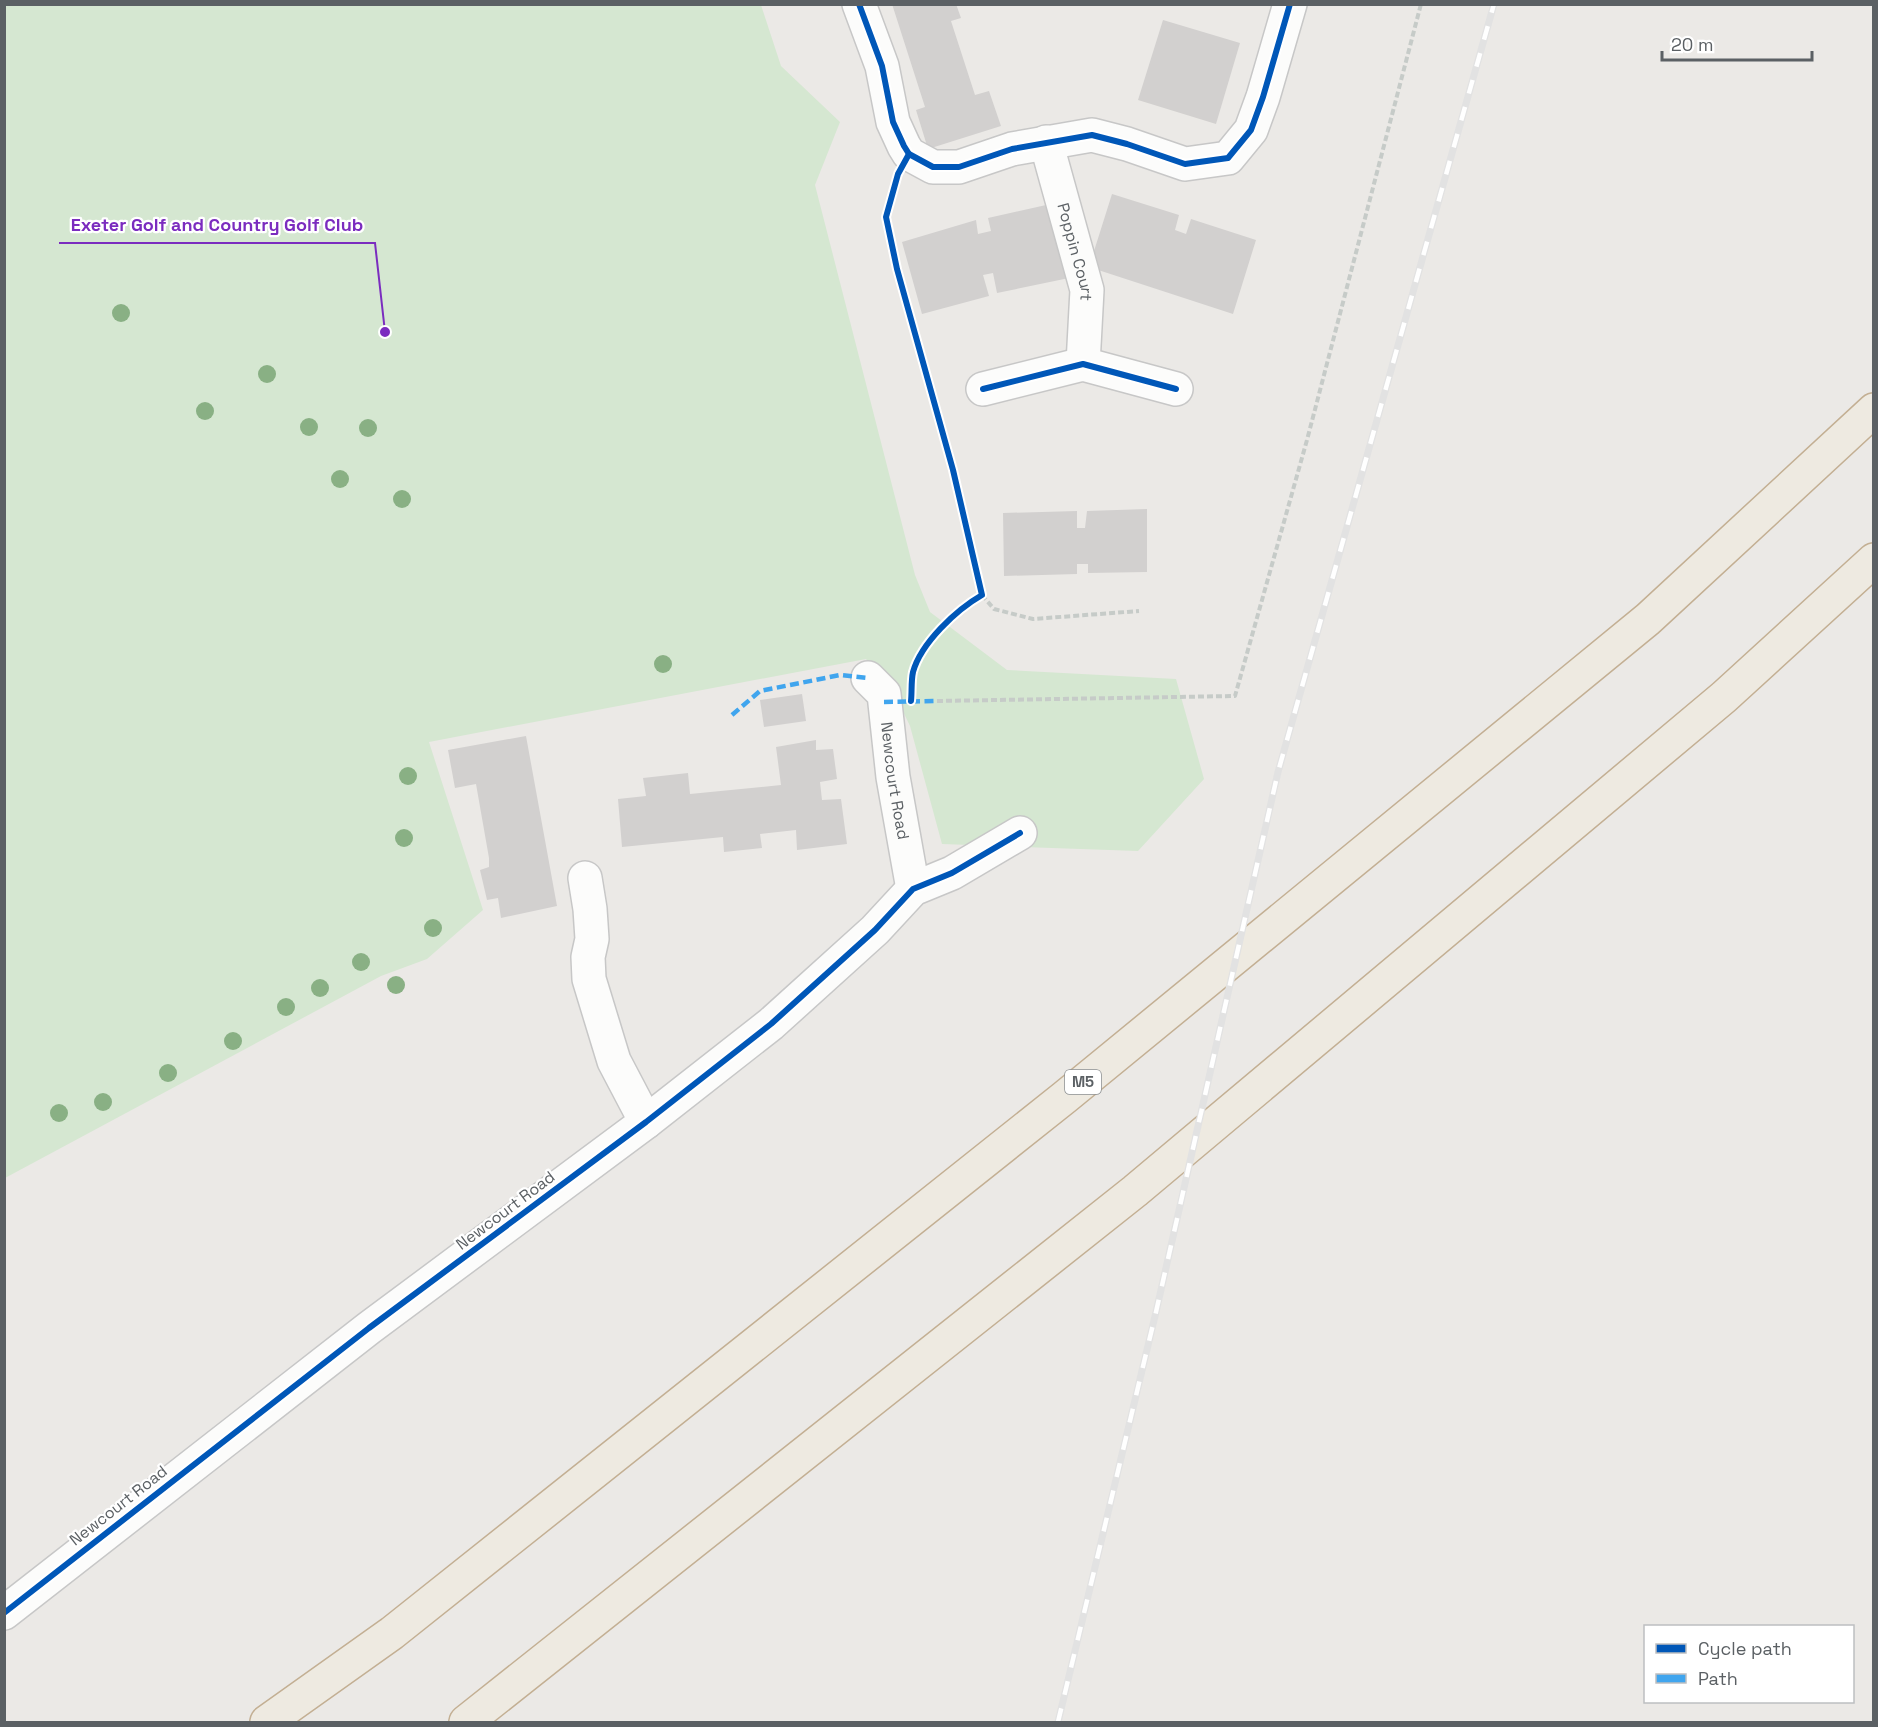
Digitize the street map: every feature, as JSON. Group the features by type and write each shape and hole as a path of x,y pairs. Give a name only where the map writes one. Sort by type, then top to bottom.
{"highway":[{"name":"M5","path":"267,1722 401,1625 1065,1097 1648,619 1874,410"},
{"path":"466,1722 1135,1191 1724,698 1874,560"}],"street":[{"path":"859,4 882,66 893,122 909,154 933,167 959,167 1012,149 1092,135 1128,144 1185,164 1228,158 1251,130 1290,4"},
{"name":"Poppin Court","path":"1046,142 1087,290 1083,364"},
{"path":"983,389 1083,364 1176,389"},
{"name":"Newcourt Road","path":"868,678 884,694 893,777 913,889"},
{"name":"Newcourt Road","path":"4,1612 369,1328 646,1122 771,1024 875,930 913,889 952,873 1020,833"},
{"path":"585,878 592,939 588,957 589,980 614,1061 646,1122"}],"path":[{"path":"937,701 1235,696 1307,440 1421,4"},
{"path":"979,583 979,597 994,609 1033,619 1139,611"}],"green space":[{"path":"5,5 761,5 781,66 840,122 815,185 915,575 930,612 1007,670 1176,679 1204,779 1138,851 942,844 910,726 897,699 866,659 429,742 483,910 427,959 381,976 5,1178"}],"building":[{"path":"892,4 956,4 961,18 951,21 975,95 989,91 1001,126 928,149 916,110 925,107"},
{"path":"1163,20 1240,43 1216,124 1138,100"},
{"path":"1112,194 1179,215 1175,230 1186,234 1191,219 1256,240 1233,314 1089,267"},
{"path":"1055,203 1069,278 997,293 993,273 983,275 989,296 922,314 902,242 976,220 978,234 991,231 988,218"},
{"path":"1147,509 1147,572 1088,573 1088,564 1077,564 1077,574 1004,576 1003,513 1077,511 1077,528 1085,528 1087,511"},
{"path":"802,694 806,721 764,727 760,700"},
{"path":"526,736 557,906 501,918 498,898 487,900 480,870 489,867 489,858 476,784 455,788 448,750"},
{"path":"816,740 816,750 833,749 837,779 820,782 822,800 841,799 847,844 797,850 796,830 760,834 762,848 724,852 723,837 622,847 618,799 646,796 643,778 688,773 690,794 781,785 776,747"}],"railway":[{"path":"1058,1722 1156,1312 1278,772 1494,4"}],"marked path":[{"path":"732,715 760,691 840,675 868,678"},
{"path":"884,702 937,701"}],"cycle path":[{"path":"859,4 882,66 893,122 909,154 933,167 959,167 1012,149 1092,135 1127,144 1185,164 1228,158 1251,130 1290,4"},
{"path":"909,154 898,174 886,217 897,269 953,470 982,595 961,609 931,639 913,672 911,701"},
{"path":"983,389 1083,364 1176,389"},
{"path":"4,1613 369,1328 646,1122 771,1024 875,930 913,889 952,873 1020,833"}],"place":[{"name":"Exeter Golf and Country Golf Club","path":"385,332"}]}
